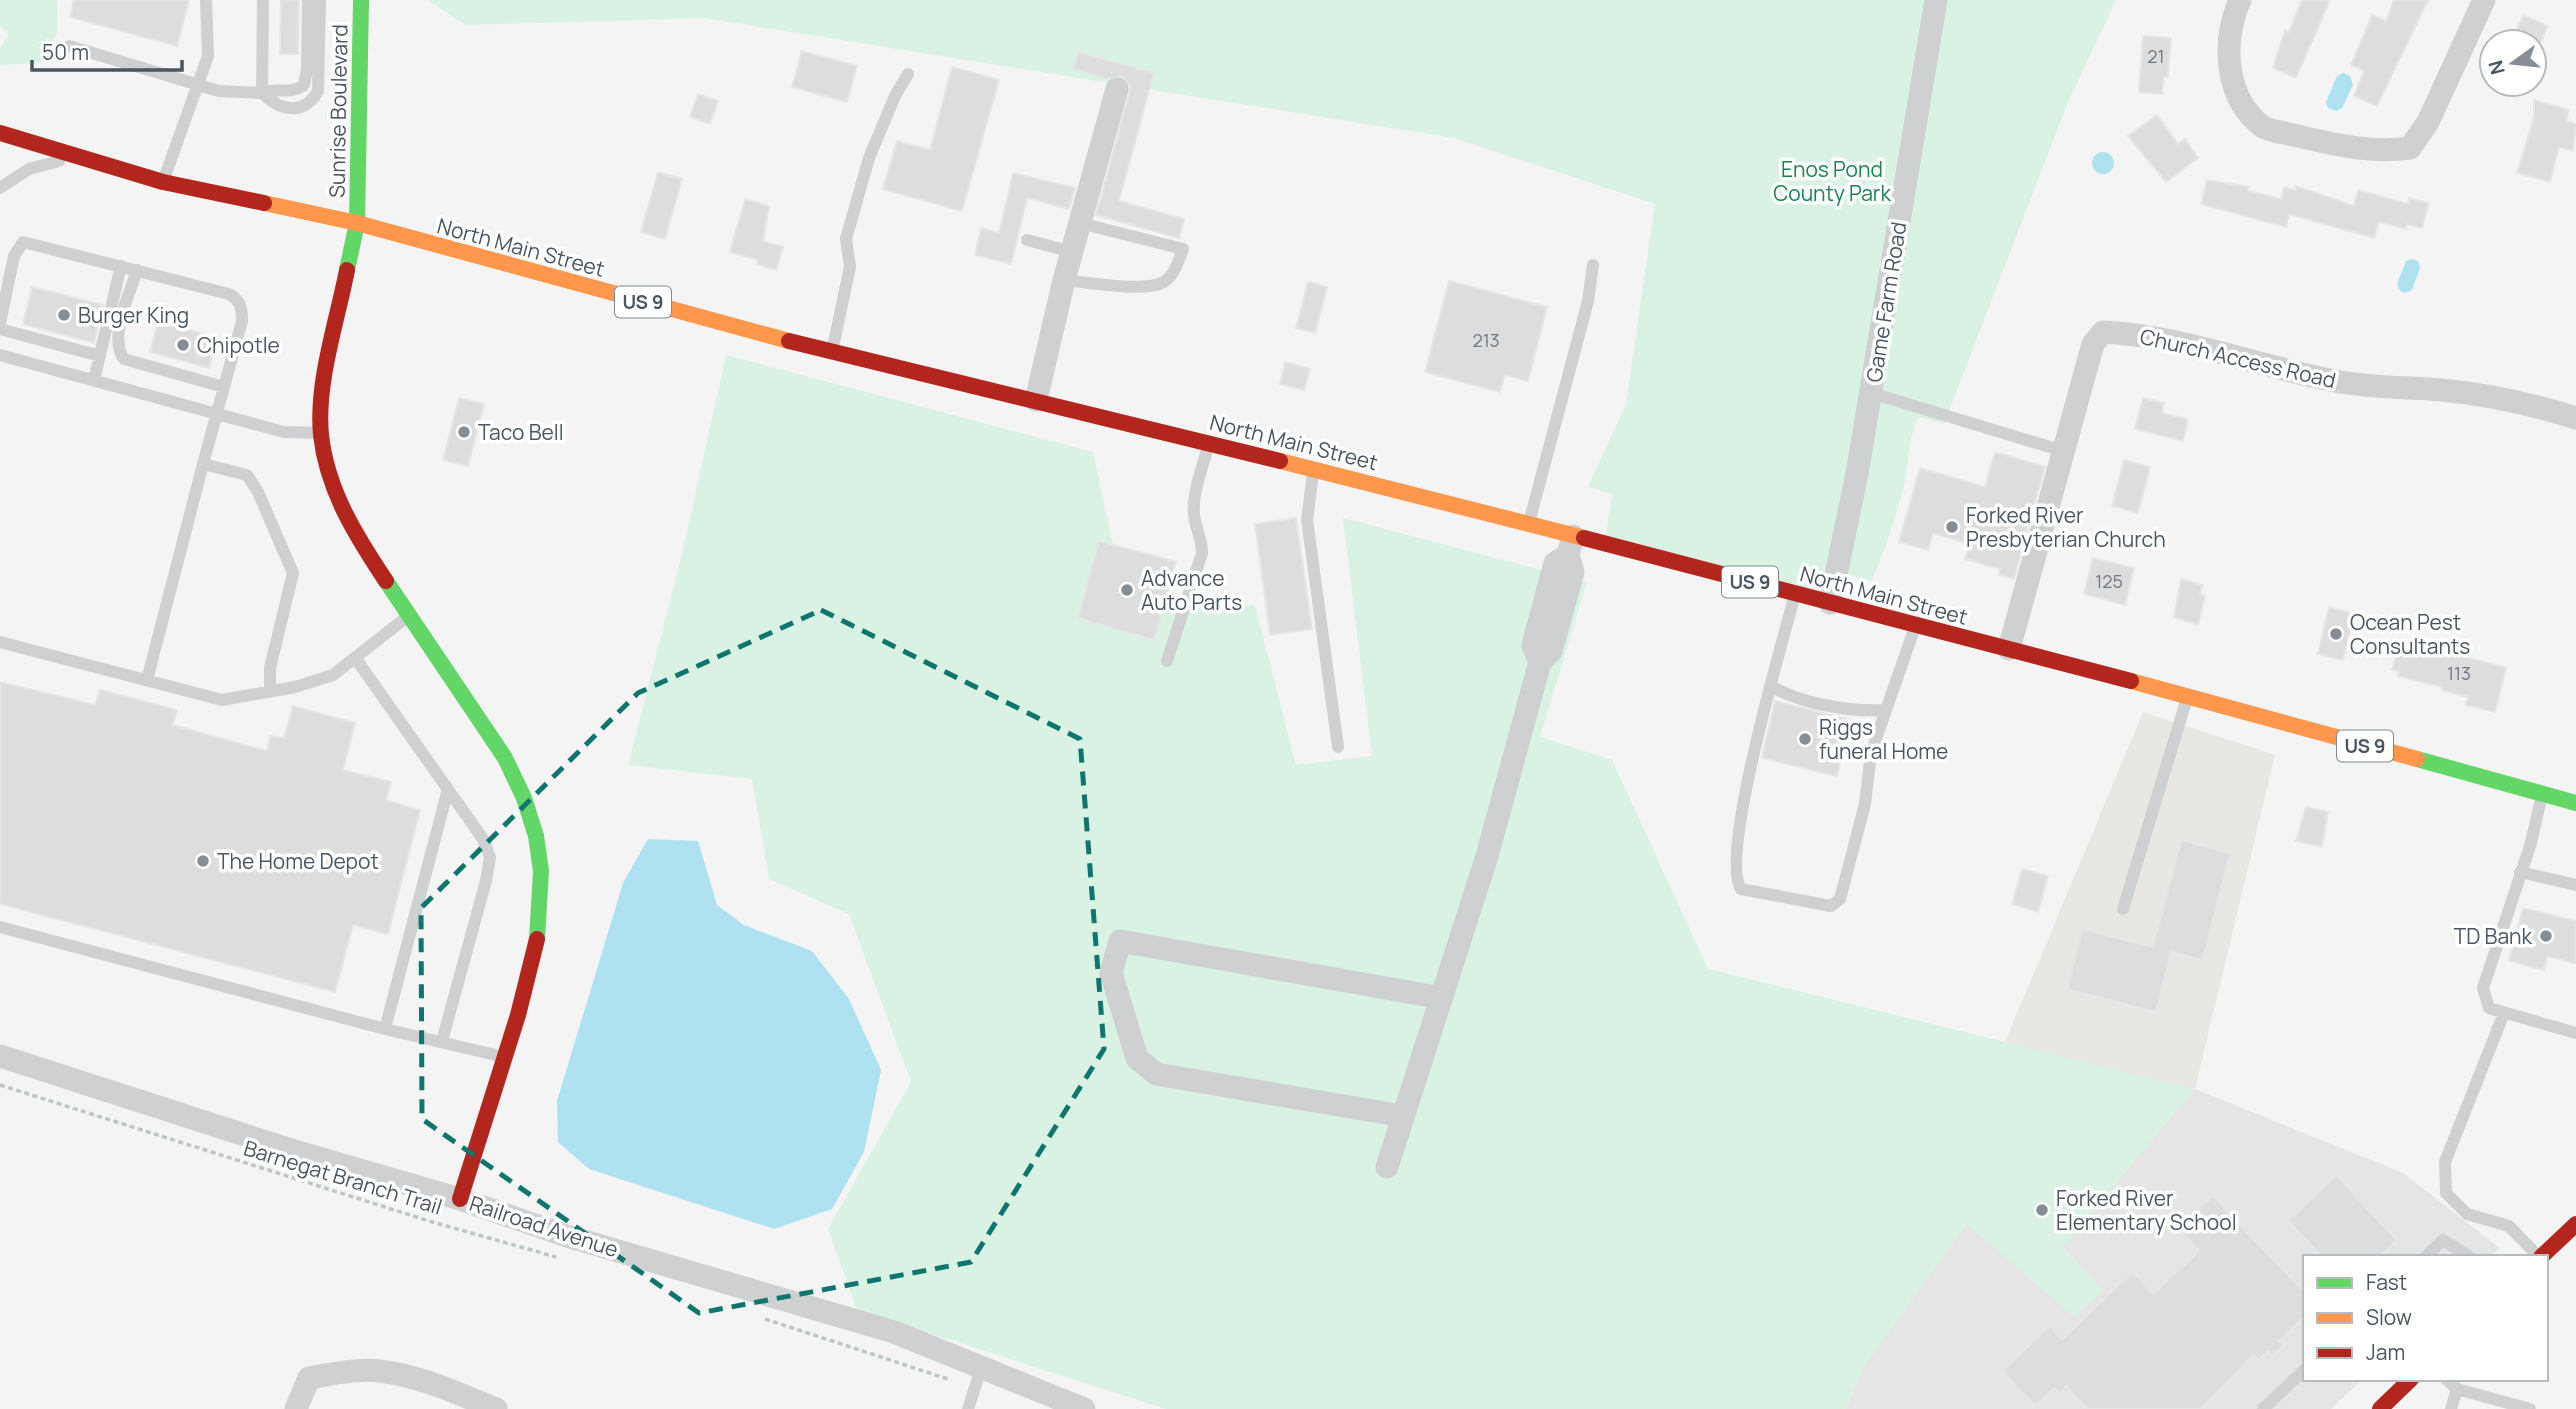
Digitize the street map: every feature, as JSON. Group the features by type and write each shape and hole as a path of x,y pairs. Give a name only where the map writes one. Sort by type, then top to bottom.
{"main road":[{"name":"Sunrise Boulevard","path":"361,0 357,223 324,385 321,433 333,487 342,511 407,617 505,758 520,785 539,846 543,879 539,943 460,1199"},
{"name":"North Main Street","path":"0,133 163,182 357,223 724,325 1529,523 1571,546 1795,594 2188,696 2576,803"},
{"path":"2542,1255 2576,1224"},
{"path":"2380,1409 2410,1381"}],"street":[{"name":"Game Farm Road","path":"1830,603 1871,393 1936,0"},
{"path":"2240,0 2228,44 2230,78 2247,108 2264,128 2339,146 2391,151 2410,148 2428,122 2484,0"},
{"path":"1036,400 1064,280 1117,89"},
{"name":"Church Access Road","path":"2009,649 2093,344 2103,332 2140,334 2370,388 2441,390 2519,400 2576,418"},
{"path":"1387,1167 1487,856 1539,662 1534,646 1555,563 1571,546"},
{"path":"1403,1116 1156,1074 1137,1058 1111,973 1120,941 1441,998"},
{"name":"Railroad Avenue","path":"0,1056 291,1150 460,1199 567,1236 894,1332 1084,1409"},
{"path":"296,1409 309,1377 355,1370 381,1371 427,1382 496,1409"}],"lane":[{"path":"163,182 208,57 206,0"},
{"path":"263,0 262,93 274,105 298,108 311,103 318,91 320,0"},
{"path":"69,46 219,91 262,93 273,88 294,90 303,85 307,69 308,0"},
{"path":"832,351 850,267 846,239 869,158 895,96 908,74"},
{"path":"0,188 29,169 79,155"},
{"path":"1064,280 1149,287 1163,283 1174,273 1183,249 1080,223"},
{"path":"1027,240 1072,252"},
{"path":"0,323 14,256 23,242 229,294 238,299 242,308 242,321 147,680"},
{"path":"1529,523 1588,301 1593,265"},
{"path":"94,380 121,266"},
{"path":"137,270 118,342 124,359 224,387"},
{"path":"0,329 100,356"},
{"path":"0,355 284,432 321,433"},
{"path":"1871,393 2063,451"},
{"path":"1167,661 1202,553 1202,539 1194,515 1197,489 1209,443"},
{"path":"203,464 247,475 258,492 293,573 270,667 270,692"},
{"path":"1313,468 1307,520 1338,747"},
{"path":"1795,594 1754,750 1736,859 1736,881 1741,889 1831,906 1840,899 1865,804 1871,753 1915,626"},
{"path":"0,642 222,700 270,692 333,676 407,617"},
{"path":"356,659 483,839 490,857 442,1041"},
{"path":"1771,685 1800,698 1868,711 1886,710"},
{"path":"2123,909 2188,696"},
{"path":"385,1029 448,789"},
{"path":"2542,795 2531,843 2483,988 2489,1008 2576,1033"},
{"path":"2520,872 2576,885"},
{"path":"0,927 385,1029 505,1057"},
{"path":"2504,1013 2445,1162 2446,1193 2467,1214 2509,1226 2538,1255"},
{"path":"2427,1255 2443,1240 2467,1255"},
{"path":"968,1409 982,1366"},
{"path":"2263,1409 2303,1371"},
{"path":"2448,1381 2456,1389 2530,1409"},
{"path":"2451,1409 2456,1389"}],"path":[{"name":"Barnegat Branch Trail","path":"0,1085 429,1221 564,1259"},
{"path":"755,1315 958,1382"}],"highlighted area":[{"path":"821,610 1080,739 1104,1049 971,1262 699,1313 422,1119 421,908 638,693"}],"shaded area":[{"path":"2143,712 2275,755 2195,1089 2005,1042"},
{"name":"Forked River Elementary School","path":"1716,971 2195,1089 2403,1173 2500,1248 2493,1255 2303,1255 2303,1381 2361,1381 2331,1409 1846,1409 1862,1369"}],"green space":[{"path":"0,0 57,0 58,32 40,63 0,65 0,48 9,35 0,26"},
{"name":"Enos Pond County Park","path":"427,0 2116,0 2068,102 1944,424 1919,417 1915,426 1902,494 1872,581 1844,573 1830,603 1605,544 1612,494 1588,487 1626,404 1655,204 1454,138 704,18 466,25"},
{"path":"726,355 1093,452 1126,607 1255,605 1296,765 1372,756 1343,518 1587,582 1540,737 1612,760 1708,969 2195,1089 2063,1247 2103,1290 2074,1317 1967,1224 1862,1369 1846,1409 1166,1409 857,1310 828,1229 911,1082 849,914 769,879 752,779 628,765 683,550"}],"water":[{"path":"2343,73 2350,76 2353,85 2342,108 2336,111 2328,108 2326,102 2337,76"},
{"path":"2103,152 2111,155 2114,163 2111,171 2103,174 2095,171 2092,163 2095,155"},
{"path":"2406,261 2418,261 2420,268 2412,290 2405,293 2400,291 2397,284"},
{"path":"648,839 698,841 717,905 744,925 812,951 849,999 881,1070 864,1152 832,1209 774,1229 589,1169 558,1142 557,1101 623,883"}],"building":[{"path":"74,0 189,0 177,46 70,17"},
{"path":"281,0 299,0 298,54 280,54"},
{"path":"2302,0 2330,0 2296,78 2273,68 2285,30 2289,32"},
{"path":"2394,0 2428,0 2377,106 2354,96 2364,71 2351,65 2372,15 2386,21"},
{"path":"2523,15 2548,26 2547,28 2518,28"},
{"path":"2143,36 2171,38 2168,77 2164,77 2162,94 2139,92"},
{"path":"802,51 857,66 847,102 792,87"},
{"path":"1078,52 1154,73 1119,201 1184,219 1179,238 1096,215 1131,86 1121,76 1108,79 1073,69"},
{"path":"952,67 999,80 962,211 883,189 897,141 930,150"},
{"path":"698,94 718,101 710,124 690,117"},
{"path":"2534,100 2569,110 2566,121 2576,124 2573,151 2559,147 2550,182 2517,173 2534,117"},
{"path":"2157,115 2178,144 2185,139 2198,158 2166,182 2128,136"},
{"path":"658,172 682,179 665,239 641,232"},
{"path":"1013,173 1075,188 1069,209 1027,198 1011,264 975,255 981,228 999,233"},
{"path":"2207,180 2249,187 2248,191 2281,199 2284,187 2295,190 2296,186 2354,206 2358,190 2408,204 2409,198 2429,203 2422,228 2407,224 2406,229 2379,222 2374,238 2289,214 2286,227 2201,204"},
{"path":"745,199 769,206 763,241 783,247 776,270 757,264 758,260 730,252"},
{"path":"1449,281 1547,307 1528,381 1505,375 1500,392 1425,372"},
{"path":"1308,282 1327,287 1315,333 1296,328"},
{"name":"Burger King","path":"32,287 103,305 94,343 23,324"},
{"name":"Chipotle","path":"158,321 217,338 209,368 150,352"},
{"path":"1285,362 1310,369 1304,390 1280,384"},
{"name":"Taco Bell","path":"459,398 484,404 468,466 443,460"},
{"path":"2143,398 2164,403 2162,413 2188,419 2183,441 2135,429"},
{"path":"1995,452 2045,467 2014,579 1999,575 2000,569 1965,559 1969,544 1933,533 1928,550 1899,542 1920,468 1985,487"},
{"path":"2124,460 2150,467 2138,513 2112,506"},
{"path":"1296,518 1312,629 1270,635 1255,524"},
{"name":"Advance Auto Parts","path":"1099,541 1176,562 1154,640 1078,618"},
{"path":"2093,558 2134,568 2125,605 2084,594"},
{"path":"2181,579 2202,585 2200,595 2205,596 2198,625 2174,617"},
{"name":"Ocean Pest Consultants","path":"2329,607 2354,614 2343,660 2318,654"},
{"path":"2400,639 2506,668 2495,712 2466,705 2468,697 2442,690 2442,687 2398,676 2399,672 2392,670"},
{"name":"The Home Depot","path":"0,682 95,705 100,690 177,710 173,725 267,751 270,736 284,738 293,706 355,723 343,770 391,782 386,800 420,810 388,934 353,925 335,992 0,904"},
{"name":"Riggs funeral Home","path":"1775,701 1851,720 1837,776 1762,758"},
{"path":"2306,807 2328,812 2322,847 2296,841"},
{"path":"2181,840 2230,853 2203,960 2171,952 2156,1012 2067,989 2082,929 2153,947"},
{"path":"2022,869 2048,876 2038,912 2012,904"},
{"name":"TD Bank","path":"2523,908 2576,921 2576,964 2547,956 2544,970 2509,961"},
{"path":"2336,1175 2397,1240 2381,1255 2320,1255 2288,1221"},
{"path":"2213,1196 2303,1291 2303,1317 2279,1341 2283,1345 2273,1355 2267,1352 2258,1360 2254,1355 2201,1409 2088,1409 2066,1386 2059,1393 2055,1388 2035,1406 2002,1371 2050,1326 2062,1339 2133,1272 2153,1294 2199,1251 2178,1228"}],"traffic: fast":[{"path":"347,270 357,223 361,0"},
{"path":"386,581 505,758 524,798 536,836 541,871 537,939"},
{"path":"2417,759 2576,803"}],"traffic: slow":[{"path":"264,203 357,223 789,341"},
{"path":"1280,461 1584,538"},
{"path":"2131,681 2417,759"}],"traffic: jam":[{"path":"0,133 163,182 264,203"},
{"path":"347,270 324,373 321,435 329,475 344,512 386,581"},
{"path":"789,341 1280,461"},
{"path":"1584,538 2131,681"},
{"path":"460,1199 518,1015 537,939"},
{"path":"2543,1255 2576,1224"},
{"path":"2380,1409 2409,1381"}],"place":[{"name":"Burger King","path":"64,315"},
{"name":"Chipotle","path":"183,345"},
{"name":"Taco Bell","path":"464,432"},
{"name":"Forked River Presbyterian Church","path":"1952,527"},
{"name":"Advance Auto Parts","path":"1127,590"},
{"name":"Ocean Pest Consultants","path":"2336,634"},
{"name":"Riggs funeral Home","path":"1805,739"},
{"name":"The Home Depot","path":"203,861"},
{"name":"TD Bank","path":"2546,936"},
{"name":"Forked River Elementary School","path":"2042,1210"}]}
